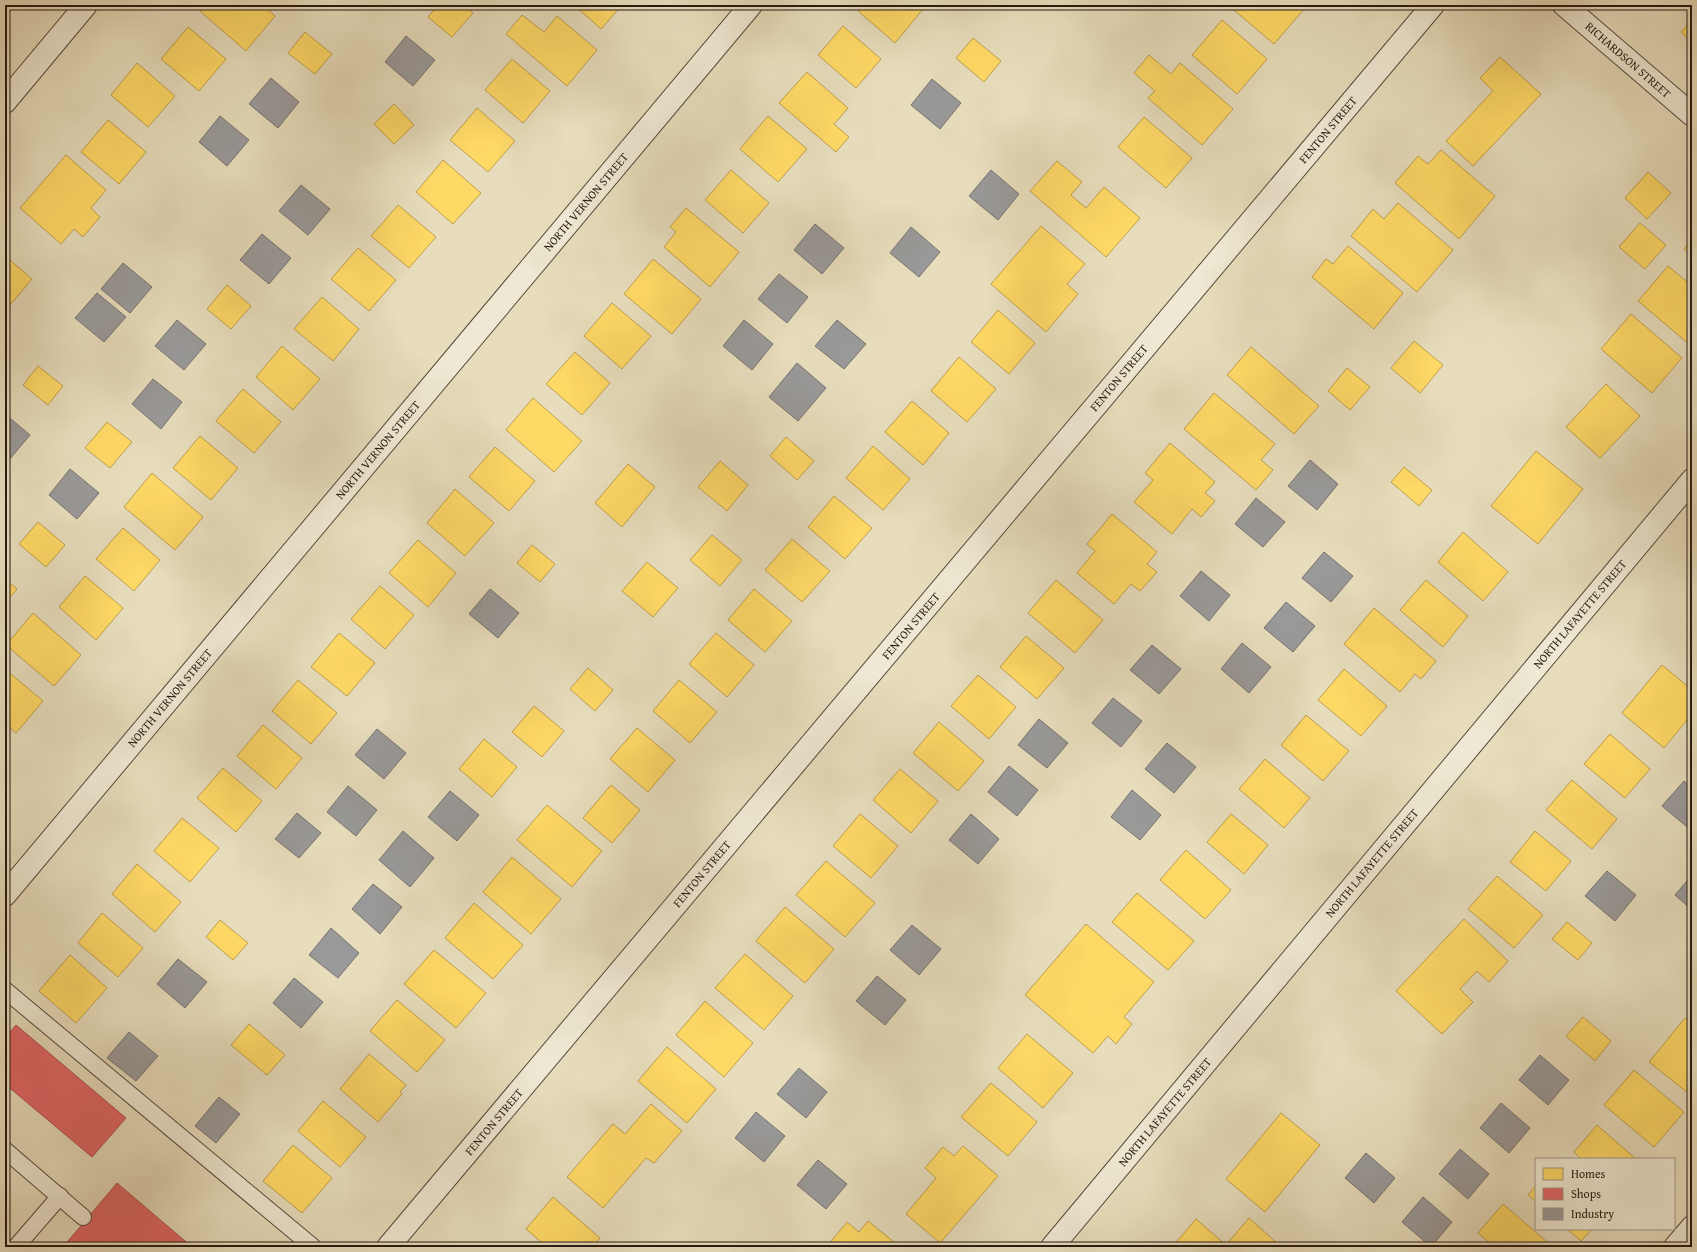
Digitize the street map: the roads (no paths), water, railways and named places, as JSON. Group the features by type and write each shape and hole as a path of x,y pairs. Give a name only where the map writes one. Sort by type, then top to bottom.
{"street":[{"path":"5,102 86,5"},
{"name":"NORTH VERNON STREET","path":"5,895 751,5"},
{"name":"FENTON STREET","path":"388,1247 1433,5"},
{"name":"RICHARDSON STREET","path":"1564,5 1692,115"},
{"name":"NORTH LAFAYETTE STREET","path":"1052,1247 1692,480"},
{"path":"1675,1247 1692,1227"}],"lane":[{"path":"5,990 313,1247"},
{"path":"5,1150 83,1217"},
{"path":"16,1247 60,1196"}]}
